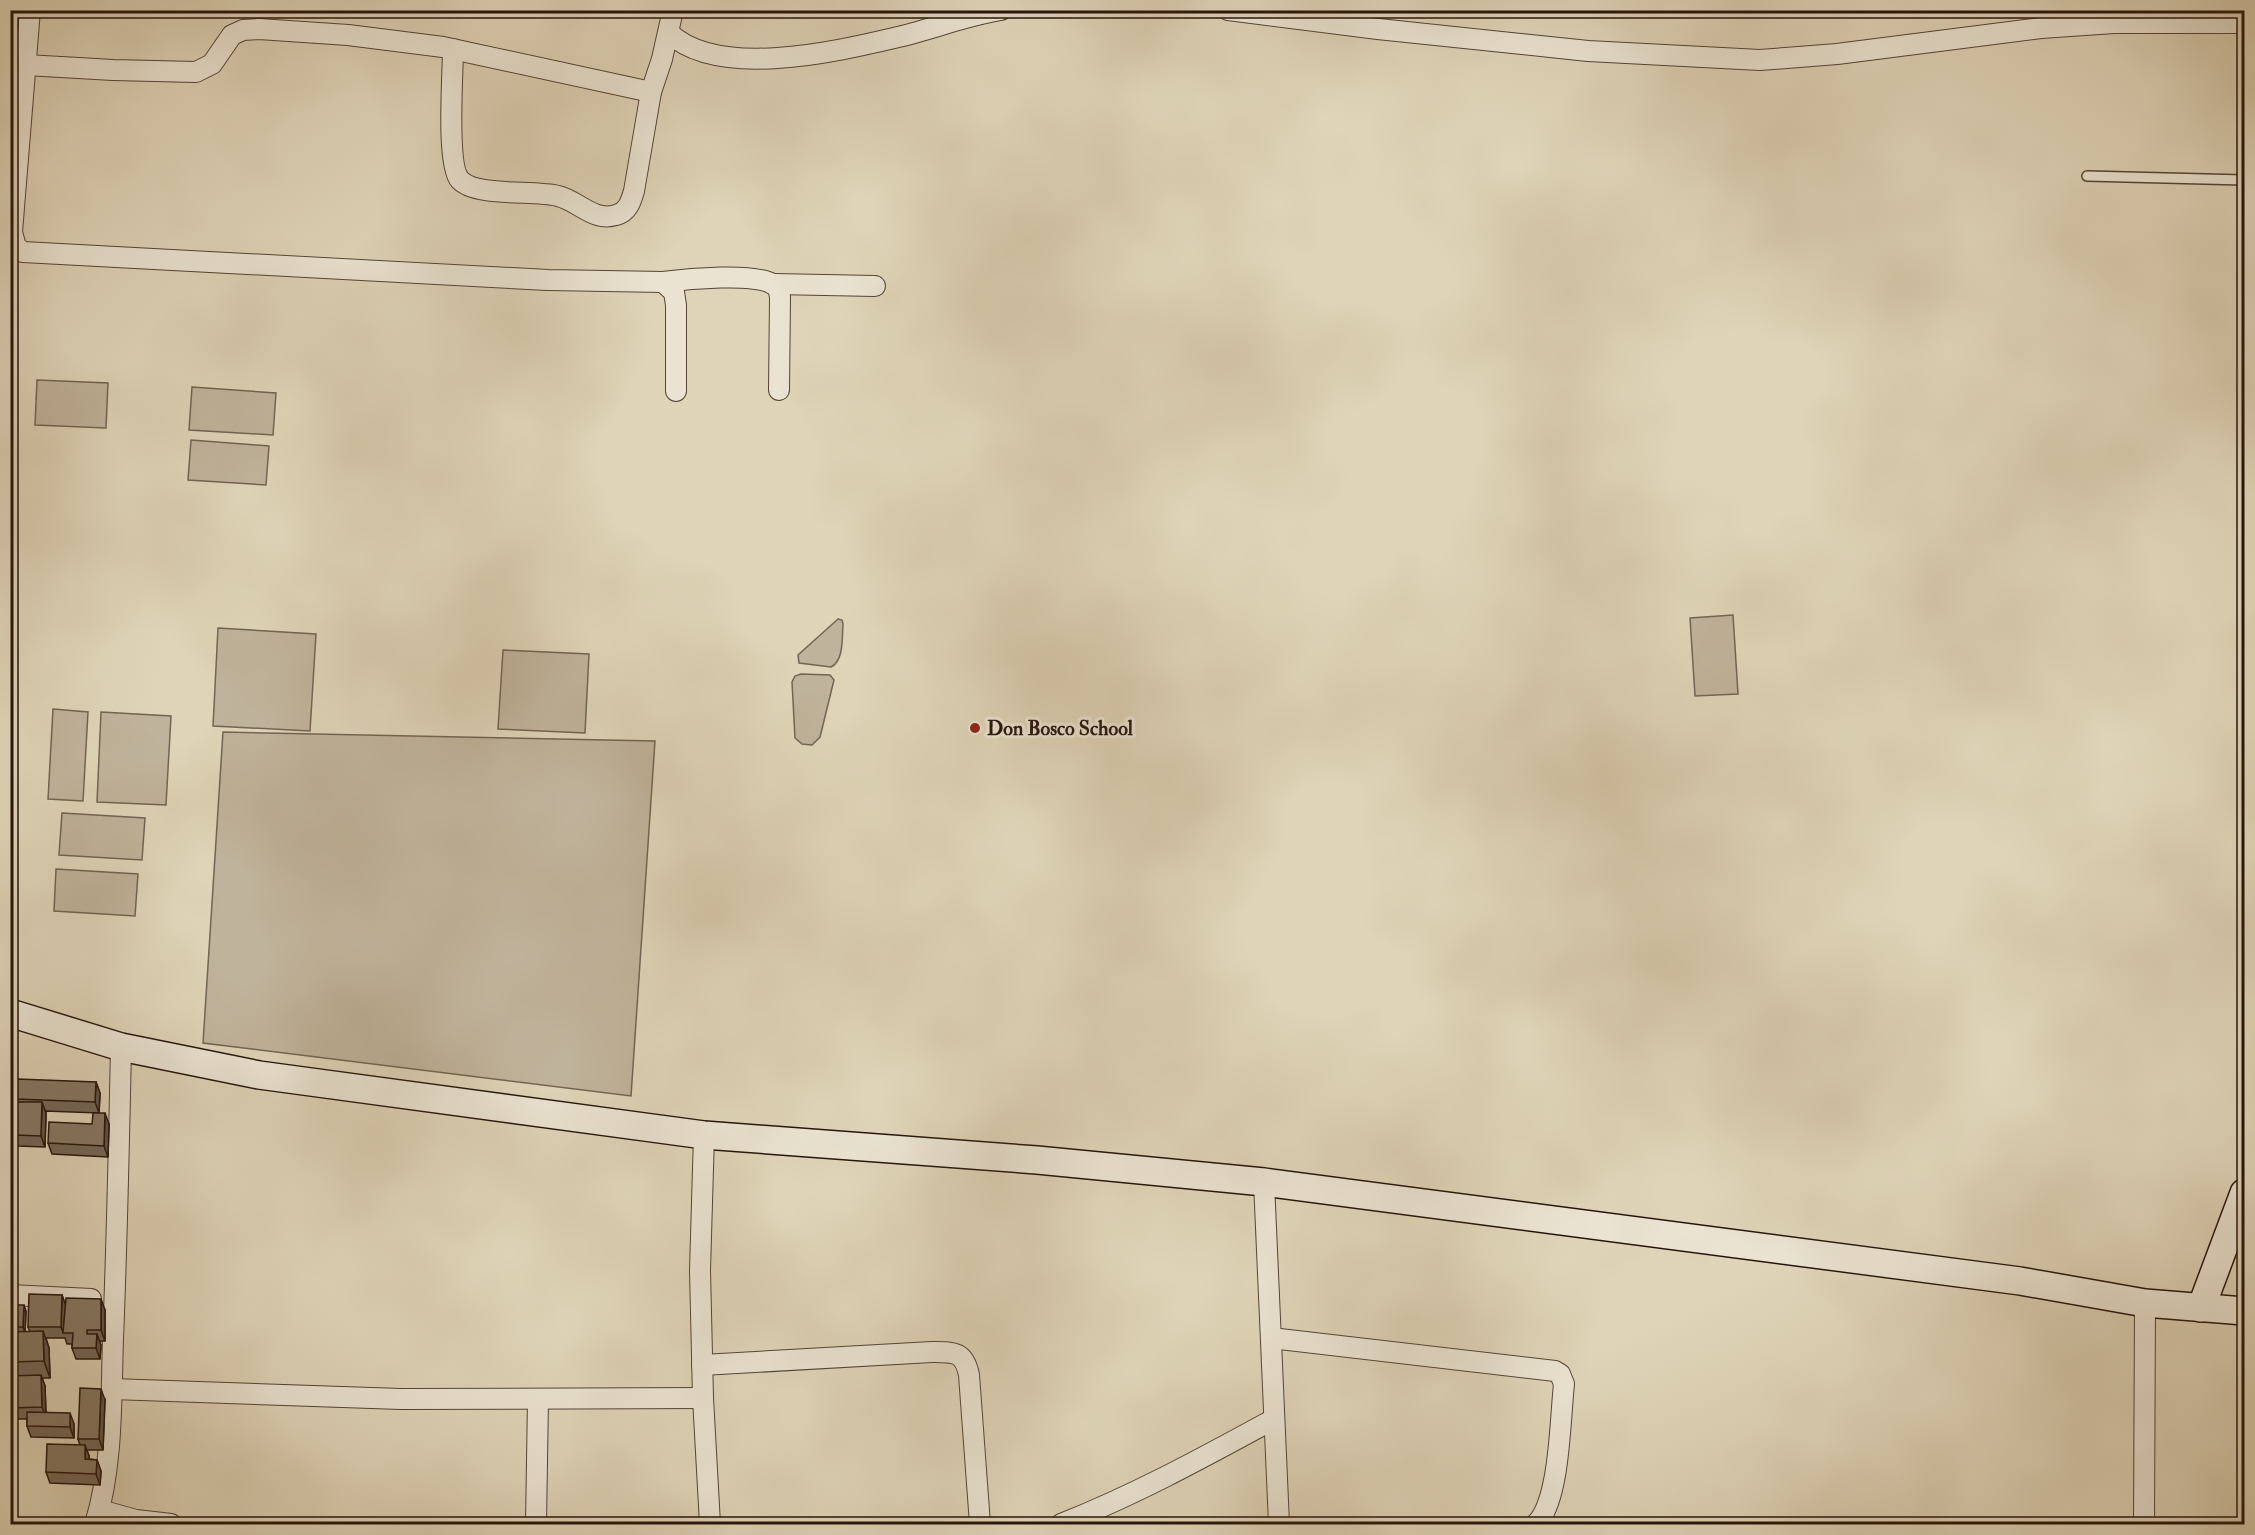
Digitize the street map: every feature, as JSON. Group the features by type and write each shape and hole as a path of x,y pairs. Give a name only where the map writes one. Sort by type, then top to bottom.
{"street":[{"path":"30,10 12,232 16,247 23,252 548,280 663,282 706,278 754,279 774,284 875,286"},
{"path":"453,49 452,149 453,167 459,179 467,185 501,192 556,195 596,216 616,215 625,211 630,203 651,92 669,33 673,10"},
{"path":"669,33 679,43 711,55 738,58 797,57 895,38 1001,10"},
{"path":"1228,10 1378,29 1588,51 1760,60 1837,54 2041,28 2114,23 2244,22"},
{"path":"26,65 196,72 212,64 232,35 243,30 259,29 368,37 453,49 651,92"},
{"path":"663,282 674,292 676,305 676,391"},
{"path":"774,284 779,289 780,297 779,390"},
{"path":"10,1013 121,1047 260,1075 704,1135 1037,1160 1264,1182 2020,1281 2145,1303 2244,1311"},
{"path":"121,1047 112,1389 107,1464 97,1517 171,1524"},
{"path":"704,1135 700,1270 703,1398 710,1524"},
{"path":"1264,1182 1279,1524"},
{"path":"2201,1308 2244,1193"},
{"path":"10,1295 115,1300"},
{"path":"2144,1524 2145,1303"},
{"path":"1271,1338 1555,1371 1560,1374 1564,1384 1556,1469 1548,1504 1543,1517 1536,1524"},
{"path":"702,1365 932,1352 951,1352 959,1355 965,1361 969,1375 980,1524"},
{"path":"112,1389 401,1400 703,1398"},
{"path":"536,1524 538,1399"},
{"path":"1061,1524 1107,1506 1157,1482 1274,1419"}],"lane":[{"path":"2087,176 2244,180"}],"shaded area":[{"path":"37,380 108,383 106,428 35,425"},
{"path":"192,387 276,393 273,435 189,430"},
{"path":"191,440 269,446 266,485 188,480"},
{"path":"1733,615 1738,694 1695,696 1690,618"},
{"path":"838,619 842,620 843,624 842,642 835,664 831,667 799,663 798,655"},
{"path":"218,628 316,634 310,731 213,726"},
{"path":"503,650 589,654 585,733 498,729"},
{"path":"801,674 830,675 834,680 820,737 812,745 802,744 795,738 792,682 795,676"},
{"path":"53,709 88,712 83,801 48,799"},
{"path":"101,712 171,716 166,805 97,802"},
{"path":"223,732 655,741 631,1096 203,1043"},
{"path":"62,813 145,818 142,860 59,855"},
{"path":"56,869 138,874 135,916 54,911"}],"building":[{"path":"17,1079 96,1082 95,1102 16,1099"},
{"path":"16,1102 42,1102 41,1136 14,1135"},
{"path":"93,1113 105,1113 104,1146 48,1143 49,1122 92,1124"},
{"path":"29,1294 62,1295 61,1327 28,1327"},
{"path":"66,1298 101,1299 101,1330 87,1330 87,1334 97,1334 96,1348 72,1348 73,1333 63,1333"},
{"path":"10,1305 24,1305 23,1327 10,1327"},
{"path":"43,1331 44,1361 10,1362 10,1332"},
{"path":"41,1375 42,1407 10,1408 10,1376"},
{"path":"80,1388 101,1389 99,1439 78,1439"},
{"path":"27,1412 70,1413 70,1427 27,1426"},
{"path":"47,1444 85,1445 85,1459 97,1460 96,1474 46,1472"}],"place":[{"name":"Don Bosco School","path":"975,728"}]}
